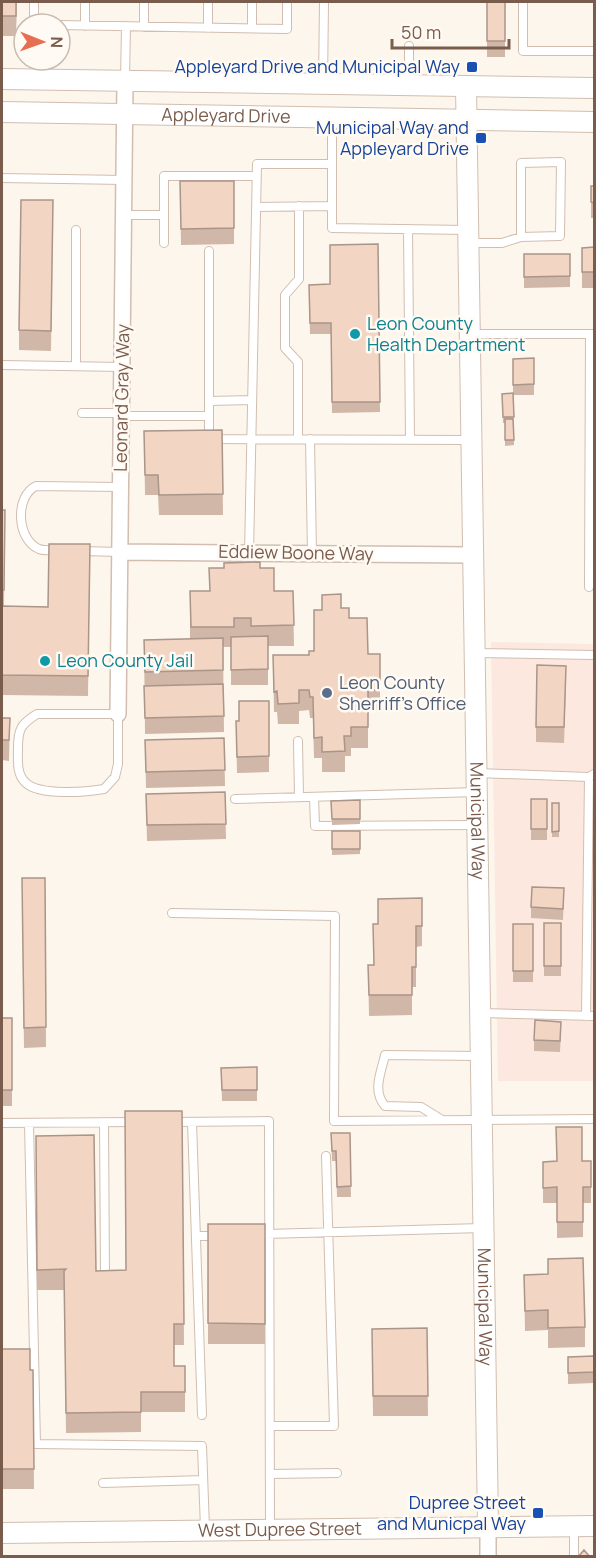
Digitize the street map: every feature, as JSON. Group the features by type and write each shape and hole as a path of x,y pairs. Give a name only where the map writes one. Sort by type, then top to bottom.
{"street":[{"name":"Appleyard Drive","path":"2,80 594,88"},
{"name":"Leonard Gray Way","path":"118,714 125,81"},
{"name":"Municipal Way","path":"466,86 488,1557"},
{"name":"Appleyard Drive","path":"2,112 594,122"},
{"name":"Eddiew Boone Way","path":"120,552 473,555"},
{"name":"West Dupree Street","path":"2,1533 594,1526"}],"lane":[{"path":"85,2 85,26"},
{"path":"144,2 144,27"},
{"path":"208,2 208,28"},
{"path":"252,2 252,28"},
{"path":"72,25 287,29 288,2"},
{"path":"323,84 324,2"},
{"path":"523,2 523,51 594,51"},
{"path":"125,81 126,26"},
{"path":"409,46 409,85"},
{"path":"332,118 332,228 408,229 502,243 521,237 560,236 561,162 521,163 521,237"},
{"path":"249,553 256,164 332,165"},
{"path":"164,243 164,176 256,176"},
{"path":"2,178 124,180"},
{"path":"298,439 298,362 285,348 285,295 299,279 299,206"},
{"path":"256,207 332,206"},
{"path":"124,215 164,215"},
{"path":"408,229 411,440"},
{"path":"76,230 76,366"},
{"path":"209,251 209,439 472,440"},
{"path":"470,334 592,334 592,542 589,587"},
{"path":"2,365 122,367"},
{"path":"209,401 252,400"},
{"path":"82,413 209,416"},
{"path":"310,439 312,554"},
{"path":"63,550 40,549 28,540 22,527 24,495 36,486 121,487"},
{"path":"74,550 120,552"},
{"path":"475,653 594,655"},
{"path":"37,714 118,714 115,777 104,789 45,791 26,784 18,769 18,734 25,721 37,714"},
{"path":"298,741 299,797"},
{"path":"235,799 314,796 592,775 590,1016 479,1012"},
{"path":"314,796 315,826 477,825"},
{"path":"172,913 335,916 334,1121 594,1119"},
{"path":"443,1121 420,1107 386,1106 378,1096 378,1084 385,1055 480,1056"},
{"path":"400,1106 400,1121"},
{"path":"170,1122 269,1121 270,1530"},
{"path":"104,1122 105,1276"},
{"path":"2,1123 148,1122"},
{"path":"192,1122 202,1414"},
{"path":"29,1123 36,1444 202,1446 205,1531"},
{"path":"270,1426 334,1426 326,1156"},
{"path":"259,1234 483,1228"},
{"path":"196,1236 227,1235"},
{"path":"270,1474 337,1473"},
{"path":"103,1483 203,1480"},
{"path":"574,1527 574,1557"}],"shaded area":[{"path":"491,642 594,644 594,1081 498,1081"}],"building":[{"path":"2,2 16,2 16,12 12,12 12,16 2,16"},
{"path":"487,2 505,2 505,41 487,41"},
{"path":"180,181 234,181 234,228 181,229"},
{"path":"591,186 594,186 594,203 591,202"},
{"path":"21,200 53,200 51,331 19,330"},
{"name":"Leon County Health Department","path":"378,244 380,402 332,402 331,323 310,323 309,285 330,284 330,245"},
{"path":"594,247 594,272 582,272 582,248"},
{"path":"524,254 570,254 570,276 524,277"},
{"path":"534,358 534,384 513,385 513,359"},
{"path":"513,393 514,417 503,417 502,394"},
{"path":"505,419 513,419 514,440 505,440"},
{"path":"222,430 223,494 159,495 158,475 145,475 144,431"},
{"path":"2,510 5,510 4,590 2,590"},
{"name":"Leon County Jail","path":"49,544 90,544 88,676 2,675 2,606 48,607"},
{"path":"260,562 260,568 274,568 274,591 293,591 294,625 251,626 251,618 234,618 234,627 191,627 190,591 210,591 209,568 224,568 224,563"},
{"name":"Leon County Sherriff's Office","path":"341,594 341,608 349,608 349,618 367,618 368,654 380,654 380,690 368,690 368,727 351,727 351,736 344,736 345,751 322,752 322,737 314,738 313,697 310,697 309,690 299,690 299,703 278,704 277,691 274,692 273,655 309,655 309,651 314,651 314,610 322,610 322,595"},
{"path":"268,636 268,669 231,670 231,637"},
{"path":"223,638 223,670 145,672 144,640"},
{"path":"537,665 566,666 564,727 536,727"},
{"path":"223,684 224,716 145,718 144,686"},
{"path":"239,701 269,701 269,756 237,757 236,721 239,721"},
{"path":"2,718 10,718 9,740 2,740"},
{"path":"224,738 225,770 146,772 145,740"},
{"path":"225,792 226,824 147,825 146,794"},
{"path":"531,799 547,799 547,829 531,829"},
{"path":"360,800 360,819 332,819 331,801"},
{"path":"552,803 559,803 559,831 552,832"},
{"path":"332,831 360,831 360,849 332,849"},
{"path":"22,878 45,878 46,1027 24,1028"},
{"path":"532,887 564,888 563,909 531,907"},
{"path":"422,898 422,926 416,926 416,967 412,967 412,995 369,995 368,965 374,965 373,924 378,924 378,899"},
{"path":"544,923 561,923 561,966 544,966"},
{"path":"513,924 533,924 533,971 513,971"},
{"path":"2,1018 12,1018 12,1090 2,1090"},
{"path":"535,1020 561,1022 560,1041 534,1040"},
{"path":"257,1067 257,1090 222,1090 221,1068"},
{"path":"125,1111 182,1111 184,1324 174,1324 174,1366 185,1366 185,1392 141,1392 141,1412 66,1413 64,1271 66,1269 37,1270 36,1136 94,1135 96,1271 126,1270"},
{"path":"556,1127 582,1127 582,1161 591,1161 591,1187 583,1187 583,1222 557,1222 557,1187 543,1188 543,1162 557,1161"},
{"path":"331,1133 350,1133 351,1186 337,1187 336,1151 332,1151"},
{"path":"208,1224 265,1224 265,1324 208,1323"},
{"path":"583,1258 585,1327 548,1328 548,1310 525,1311 524,1275 548,1274 548,1259"},
{"path":"427,1328 428,1396 373,1396 372,1329"},
{"path":"2,1349 30,1349 30,1370 33,1370 34,1469 2,1469"},
{"path":"594,1356 594,1372 568,1373 568,1357"},
{"path":"584,1550 590,1557 578,1557"}],"place":[{"name":"Appleyard Drive and Municipal Way","path":"472,67"},
{"name":"Municipal Way and Appleyard Drive","path":"481,138"},
{"name":"Leon County Health Department","path":"355,334"},
{"name":"Leon County Jail","path":"45,661"},
{"name":"Leon County Sherriff's Office","path":"327,693"},
{"name":"Dupree Street and Municpal Way","path":"538,1513"}]}
